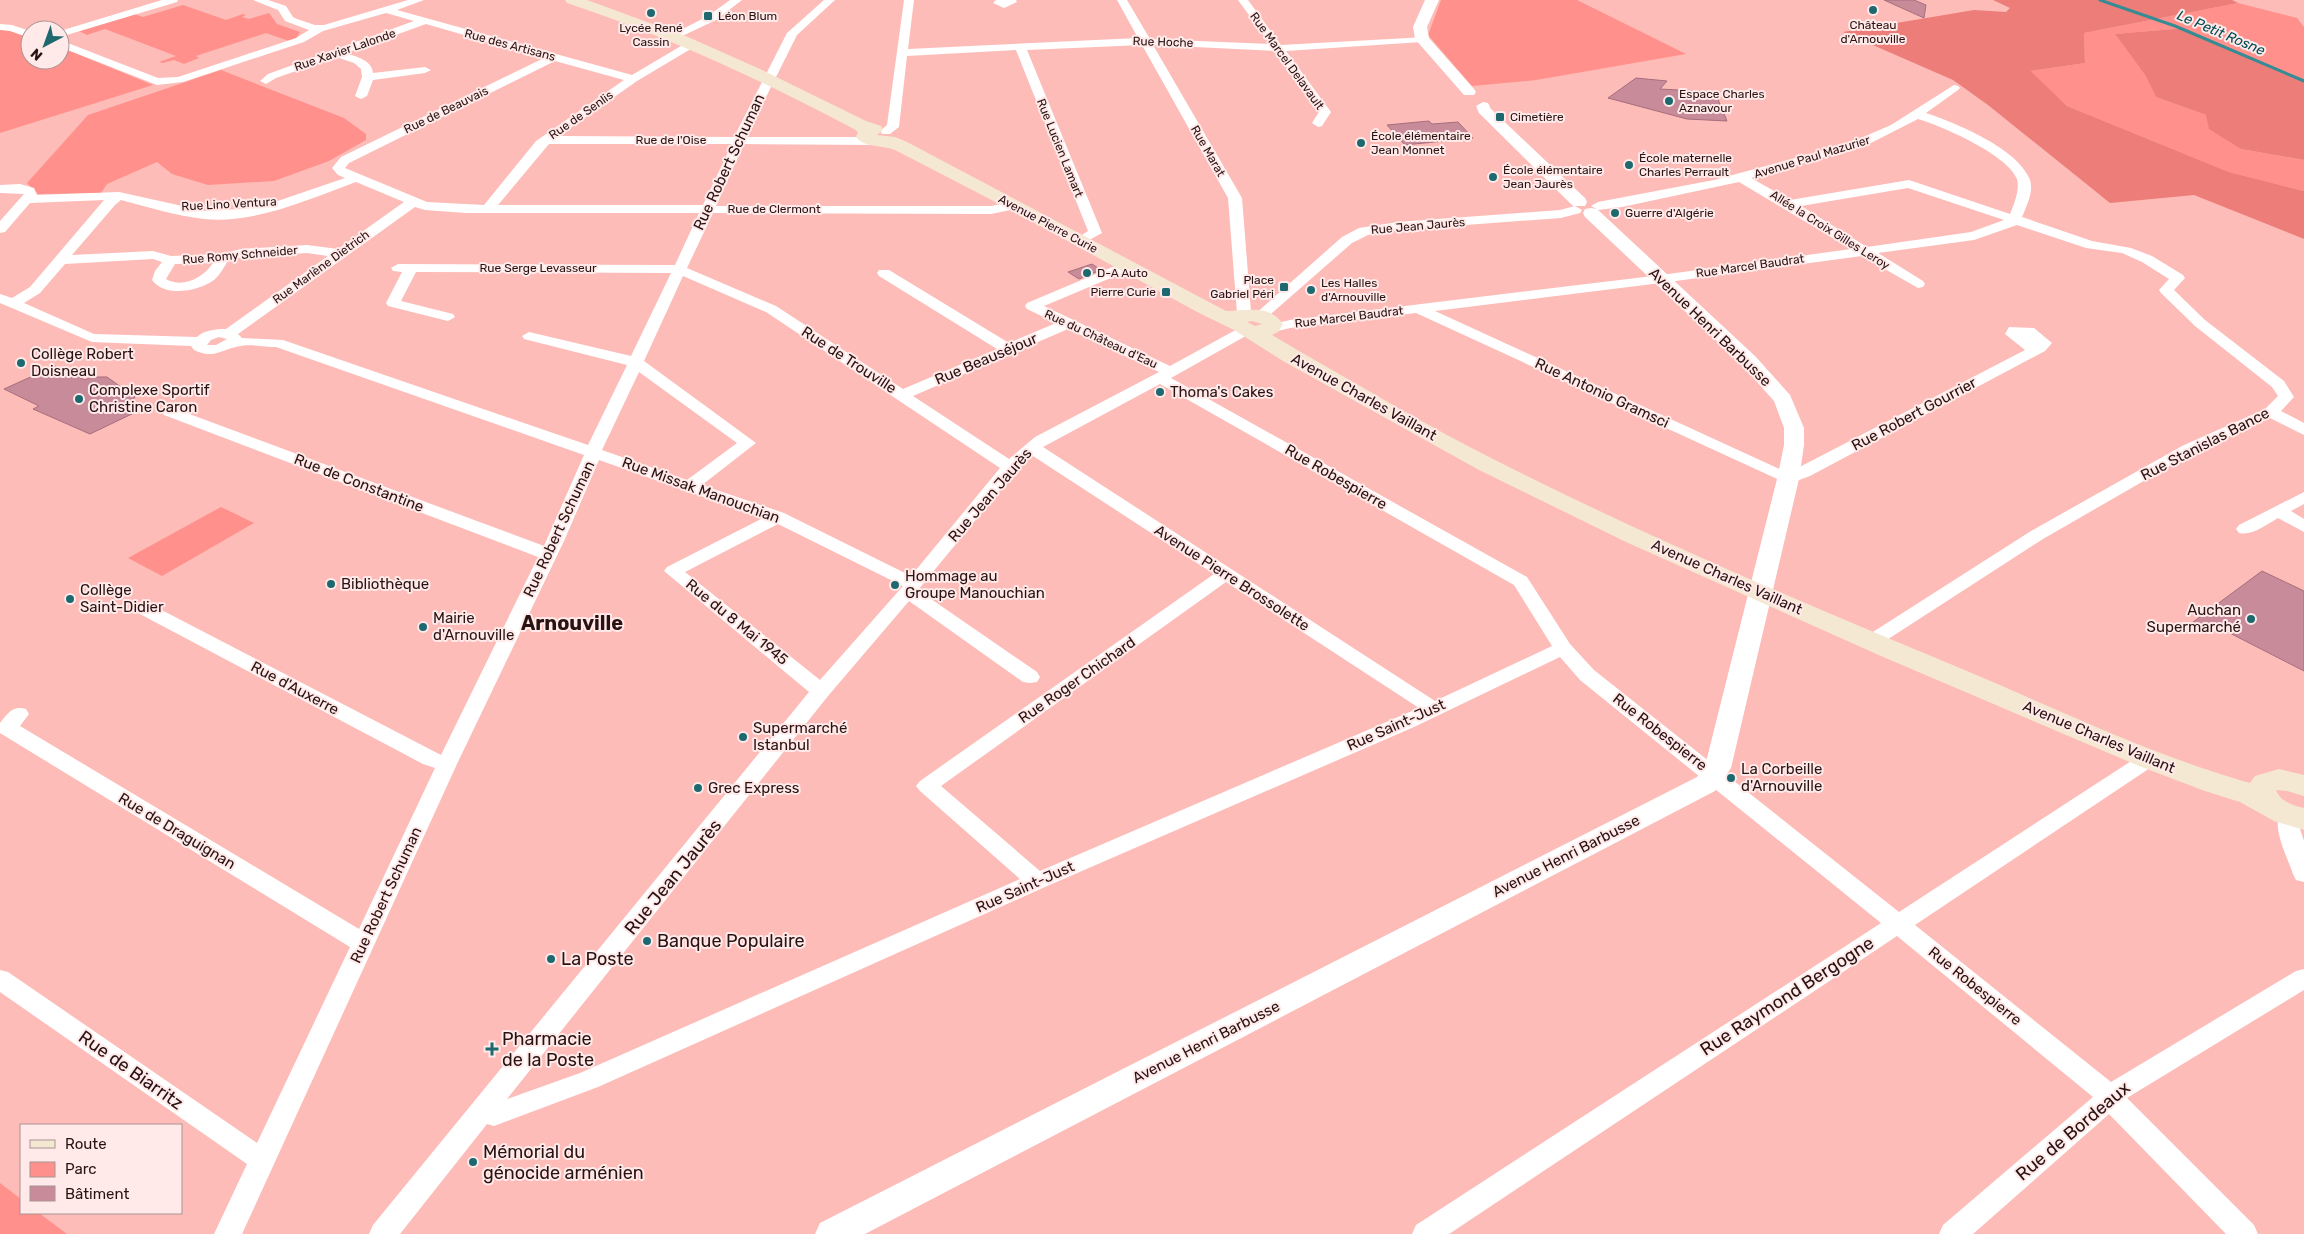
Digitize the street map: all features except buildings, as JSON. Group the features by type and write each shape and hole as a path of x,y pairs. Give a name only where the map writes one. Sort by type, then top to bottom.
{"main road":[{"path":"555,0 646,26"},
{"path":"572,0 646,26"},
{"name":"Avenue Pierre Curie","path":"646,26 674,36 768,78 876,136 1014,205 1127,266 1254,324"},
{"name":"Avenue Charles Vaillant","path":"1254,324 1501,473 1635,537 1872,641 2149,759 2196,777 2281,805"},
{"path":"2281,805 2280,780 2304,786"}],"street":[{"path":"70,31 173,0"},
{"path":"258,0 282,8 289,20 319,28"},
{"path":"70,46 157,82 164,82 179,80 300,40 319,28 419,0"},
{"path":"674,36 712,18 738,0"},
{"name":"Rue Robert Schuman","path":"228,1234 446,764 548,554 768,78 792,33 830,0"},
{"path":"876,136 893,127 909,0"},
{"name":"Rue Marat","path":"1122,0 1235,198 1254,324"},
{"name":"Rue Marcel Delavault","path":"1243,0 1326,112 1318,123"},
{"path":"1422,39 1420,27 1432,0"},
{"name":"Rue des Artisans","path":"386,10 633,79"},
{"name":"Rue Xavier Lalonde","path":"266,81 279,73 338,54 425,21"},
{"path":"0,27 20,31"},
{"name":"Rue Hoche","path":"902,53 1145,41 1278,48 1422,39"},
{"name":"Avenue Henri Barbusse","path":"832,1234 1706,784 1718,768 1761,593 1794,445 1794,428 1783,400 1749,361 1586,208 1484,110 1483,106 1466,104 1459,101 1458,96 1469,92 1422,39"},
{"name":"Rue de Senlis","path":"488,209 540,144 633,79 685,48 695,45"},
{"name":"Rue Lucien Lamart","path":"1020,47 1094,233 1080,241"},
{"path":"338,54 363,64 367,68 368,77 361,96"},
{"name":"Rue de Beauvais","path":"357,178 342,172 338,168 339,164 554,57"},
{"path":"368,77 426,70"},
{"name":"Avenue Paul Mazurier","path":"1586,208 1680,194 1833,152 1874,138 1919,115 1954,88"},
{"path":"1791,204 1908,184 2014,221 2024,186 2022,178 2012,163 1938,119 1919,115"},
{"name":"Rue de l'Oise","path":"546,140 739,141 876,136"},
{"path":"357,178 414,201"},
{"name":"Rue Lino Ventura","path":"28,199 119,196 167,206 292,201 357,178"},
{"name":"Allée la Croix Gilles Leroy","path":"1741,178 1791,204 1862,251 1918,284"},
{"path":"0,189 20,188 29,191 31,194 0,229"},
{"path":"6,301 35,290 110,202 119,196"},
{"name":"Rue de Clermont","path":"414,201 431,208 470,209 990,210 1014,205"},
{"name":"Rue Marlène Dietrich","path":"231,337 340,253 414,201"},
{"name":"Rue Jean Jaurès","path":"383,1234 821,691 910,588 1010,467 1031,447 1166,375 1254,324 1347,240 1364,231 1398,226 1560,214 1586,208"},
{"name":"Rue Marcel Baudrat","path":"1254,324 1417,308 1661,279 1974,236 2014,221"},
{"name":"Rue Stanislas Bance","path":"1872,641 2037,535 2188,449 2271,412 2286,396 2278,384 2200,323 2166,290 2178,278 2135,252 2110,245 2091,245 2014,221"},
{"name":"Rue Romy Schneider","path":"59,260 153,255 171,260 223,258 241,253 307,249 340,253"},
{"path":"171,260 162,271 158,280 167,286 176,287 193,284 210,276 223,258"},
{"name":"Rue du Château d'Eau","path":"1127,266 1032,306 1069,323 1166,375"},
{"name":"Rue Serge Levasseur","path":"448,317 393,303 404,268 679,269"},
{"name":"Rue de Trouville","path":"679,269 771,309 1010,467"},
{"path":"884,273 1008,350"},
{"path":"6,301 92,338 199,342 199,347 213,350 225,347 231,337"},
{"name":"Rue Antonio Gramsci","path":"1417,308 1788,478"},
{"name":"Rue Beauséjour","path":"902,395 1069,323"},
{"path":"529,336 636,362 748,443 690,486"},
{"name":"Rue Missak Manouchian","path":"231,337 282,344 778,517 910,588"},
{"name":"Rue Robert Gourrier","path":"1788,478 2040,348"},
{"name":"Rue Robespierre","path":"1166,375 1521,581 1563,648 1587,675 2096,1083 2235,1231"},
{"name":"Rue de Constantine","path":"170,412 548,554"},
{"path":"2271,412 2304,430"},
{"name":"Avenue Pierre Brossolette","path":"1031,447 1434,709"},
{"path":"2246,529 2304,497"},
{"path":"2278,511 2304,527"},
{"name":"Rue du 8 Mai 1945","path":"778,517 673,571 821,691"},
{"name":"Rue Roger Chichard","path":"927,786 1226,574"},
{"path":"910,588 1030,677"},
{"name":"Rue d'Auxerre","path":"145,609 430,759 446,764"},
{"name":"Rue Saint-Just","path":"484,1110 494,1115 589,1080 1036,881 1434,709 1563,648"},
{"name":"Rue de Draguignan","path":"19,714 7,728 363,944"},
{"name":"Rue Raymond Bergogne","path":"1426,1234 2149,759"},
{"path":"927,786 1036,881"},
{"path":"2281,805 2304,874"},
{"name":"Rue de Biarritz","path":"0,978 262,1161"},
{"name":"Rue de Bordeaux","path":"1953,1234 2110,1096 2304,978"}],"green space":[{"path":"1441,0 1577,0 1686,54 1536,80 1472,86 1428,35"},
{"path":"2238,3 2297,18 2304,27 2304,81 2185,28 2115,34 2145,75 2156,97 2206,115 2241,149 2304,160 2304,191 2229,172 2067,106 2031,71 2085,63 2084,33"},
{"path":"183,5 226,20 243,14 246,15 242,17 249,19 269,13 277,24 300,32 296,39 289,41 266,33 196,56 199,58 184,64 174,60 163,63 159,62 176,56 105,29 87,35 79,31 134,14 143,17"},
{"path":"0,29 6,29 20,34 20,70 70,70 70,51 153,85 0,133"},
{"path":"221,70 344,118 366,134 366,140 329,161 274,181 208,185 172,174 157,162 107,184 101,193 38,194 27,183 88,115"},
{"path":"221,507 254,523 162,576 128,558"},
{"path":"0,1183 20,1198 20,1214 40,1214 67,1234 0,1234"}],"shaded area":[{"path":"1993,0 2232,0 2238,3 2084,33 2085,63 2031,71 2067,106 2229,172 2304,191 2304,239 2194,195 2110,203 1988,105 1953,80 1843,32 1974,10 2006,12 2010,8"},
{"path":"2185,28 2304,81 2304,160 2241,149 2209,129 2206,115 2156,97 2145,75 2115,34"}],"waterway":[{"name":"Le Petit Rosne","path":"2100,0 2175,26 2304,81"}],"place":[{"name":"Château d'Arnouville","path":"1873,10"},
{"name":"Lycée René Cassin","path":"651,13"},
{"name":"Léon Blum","path":"708,16"},
{"name":"Espace Charles Aznavour","path":"1669,101"},
{"name":"Cimetière","path":"1500,117"},
{"name":"École élémentaire Jean Monnet","path":"1361,143"},
{"name":"École maternelle Charles Perrault","path":"1629,165"},
{"name":"École élémentaire Jean Jaurès","path":"1493,177"},
{"name":"Guerre d'Algérie","path":"1615,213"},
{"name":"D-A Auto","path":"1087,273"},
{"name":"Place Gabriel Péri","path":"1284,287"},
{"name":"Les Halles d'Arnouville","path":"1311,290"},
{"name":"Pierre Curie","path":"1166,292"},
{"name":"Collège Robert Doisneau","path":"21,363"},
{"name":"Thoma's Cakes","path":"1160,392"},
{"name":"Complexe Sportif Christine Caron","path":"79,399"},
{"name":"Bibliothèque","path":"331,584"},
{"name":"Hommage au Groupe Manouchian","path":"895,585"},
{"name":"Collège Saint-Didier","path":"70,599"},
{"name":"Auchan Supermarché","path":"2251,619"},
{"name":"Mairie d'Arnouville","path":"423,627"},
{"name":"Supermarché Istanbul","path":"743,737"},
{"name":"La Corbeille d'Arnouville","path":"1731,778"},
{"name":"Grec Express","path":"698,788"},
{"name":"Banque Populaire","path":"647,941"},
{"name":"La Poste","path":"551,959"},
{"name":"Pharmacie de la Poste","path":"492,1049"},
{"name":"Mémorial du génocide arménien","path":"473,1162"}],"district":[{"name":"Arnouville","path":"572,623"}]}
